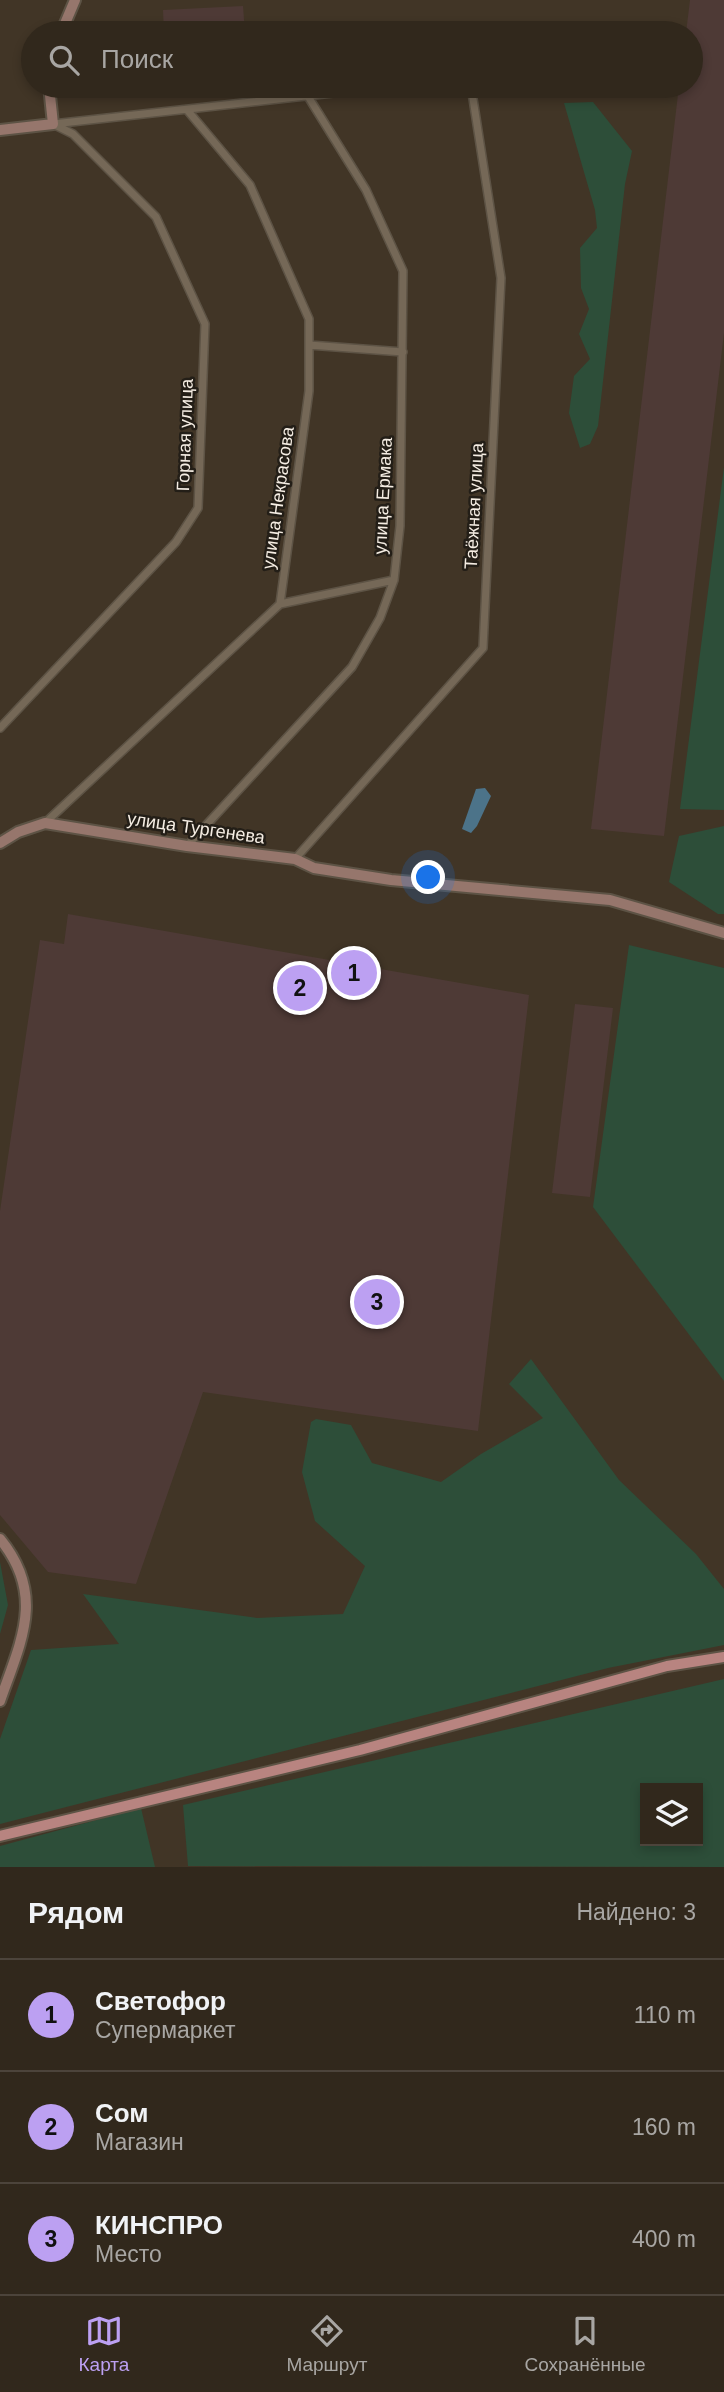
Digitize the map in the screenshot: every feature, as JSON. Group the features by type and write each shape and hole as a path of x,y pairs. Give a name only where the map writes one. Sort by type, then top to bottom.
{"main road":[{"path":"0,1836 360,1750 667,1666 724,1657"}],"street":[{"path":"66,21 75,0"},
{"path":"50,98 52,124"},
{"path":"0,130 309,98"},
{"name":"улица Ермака","path":"187,846 352,667 380,618 394,580 400,526 403,271 366,190 309,98"},
{"name":"Таёжная улица","path":"295,859 482,648 501,278 492,206 473,98"},
{"name":"улица Некрасова","path":"188,111 250,185 309,319 309,391 280,604"},
{"name":"Горная улица","path":"0,728 176,542 198,508 205,324 156,216 73,134 52,124"},
{"path":"309,345 403,352"},
{"path":"0,844 18,832 45,823 280,604 394,580"},
{"name":"улица Тургенева","path":"45,823 187,846 295,859 314,869 391,880 610,900 724,933"},
{"path":"0,1539 19,1564 27,1616 0,1701"}],"shaded area":[{"path":"690,0 724,0 724,333 664,836 591,829 678,98 703,98 703,21 687,21"},
{"path":"243,6 244,21 163,21 163,10"},
{"path":"68,914 529,995 478,1431 203,1392 136,1584 48,1572 0,1515 0,1211 40,940 64,944"},
{"path":"575,1004 613,1008 590,1197 552,1193"}],"green space":[{"path":"593,102 632,151 625,184 598,426 590,444 580,448 569,413 574,376 590,359 579,334 589,309 581,288 580,248 597,228 595,210 564,103"},
{"path":"724,467 724,810 680,809"},
{"path":"724,826 724,914 718,914 669,882 679,836"},
{"path":"629,945 724,968 724,1381 593,1207"},
{"path":"531,1359 619,1480 696,1554 724,1589 724,1645 608,1668 0,1824 0,1739 31,1650 119,1644 83,1594 257,1618 343,1614 365,1566 315,1521 302,1472 311,1422 316,1419 351,1425 372,1463 441,1482 481,1454 543,1418 509,1384"},
{"path":"0,1562 8,1605 0,1634"},
{"path":"724,1679 724,1867 188,1866 183,1805"},
{"path":"141,1808 155,1867 0,1867 0,1846"}],"water":[{"path":"485,788 491,796 471,833 462,829 476,789"}],"place":[{"name":"Светофор","path":"354,973"},
{"name":"Сом","path":"300,988"},
{"name":"КИНСПРО","path":"377,1302"}]}
